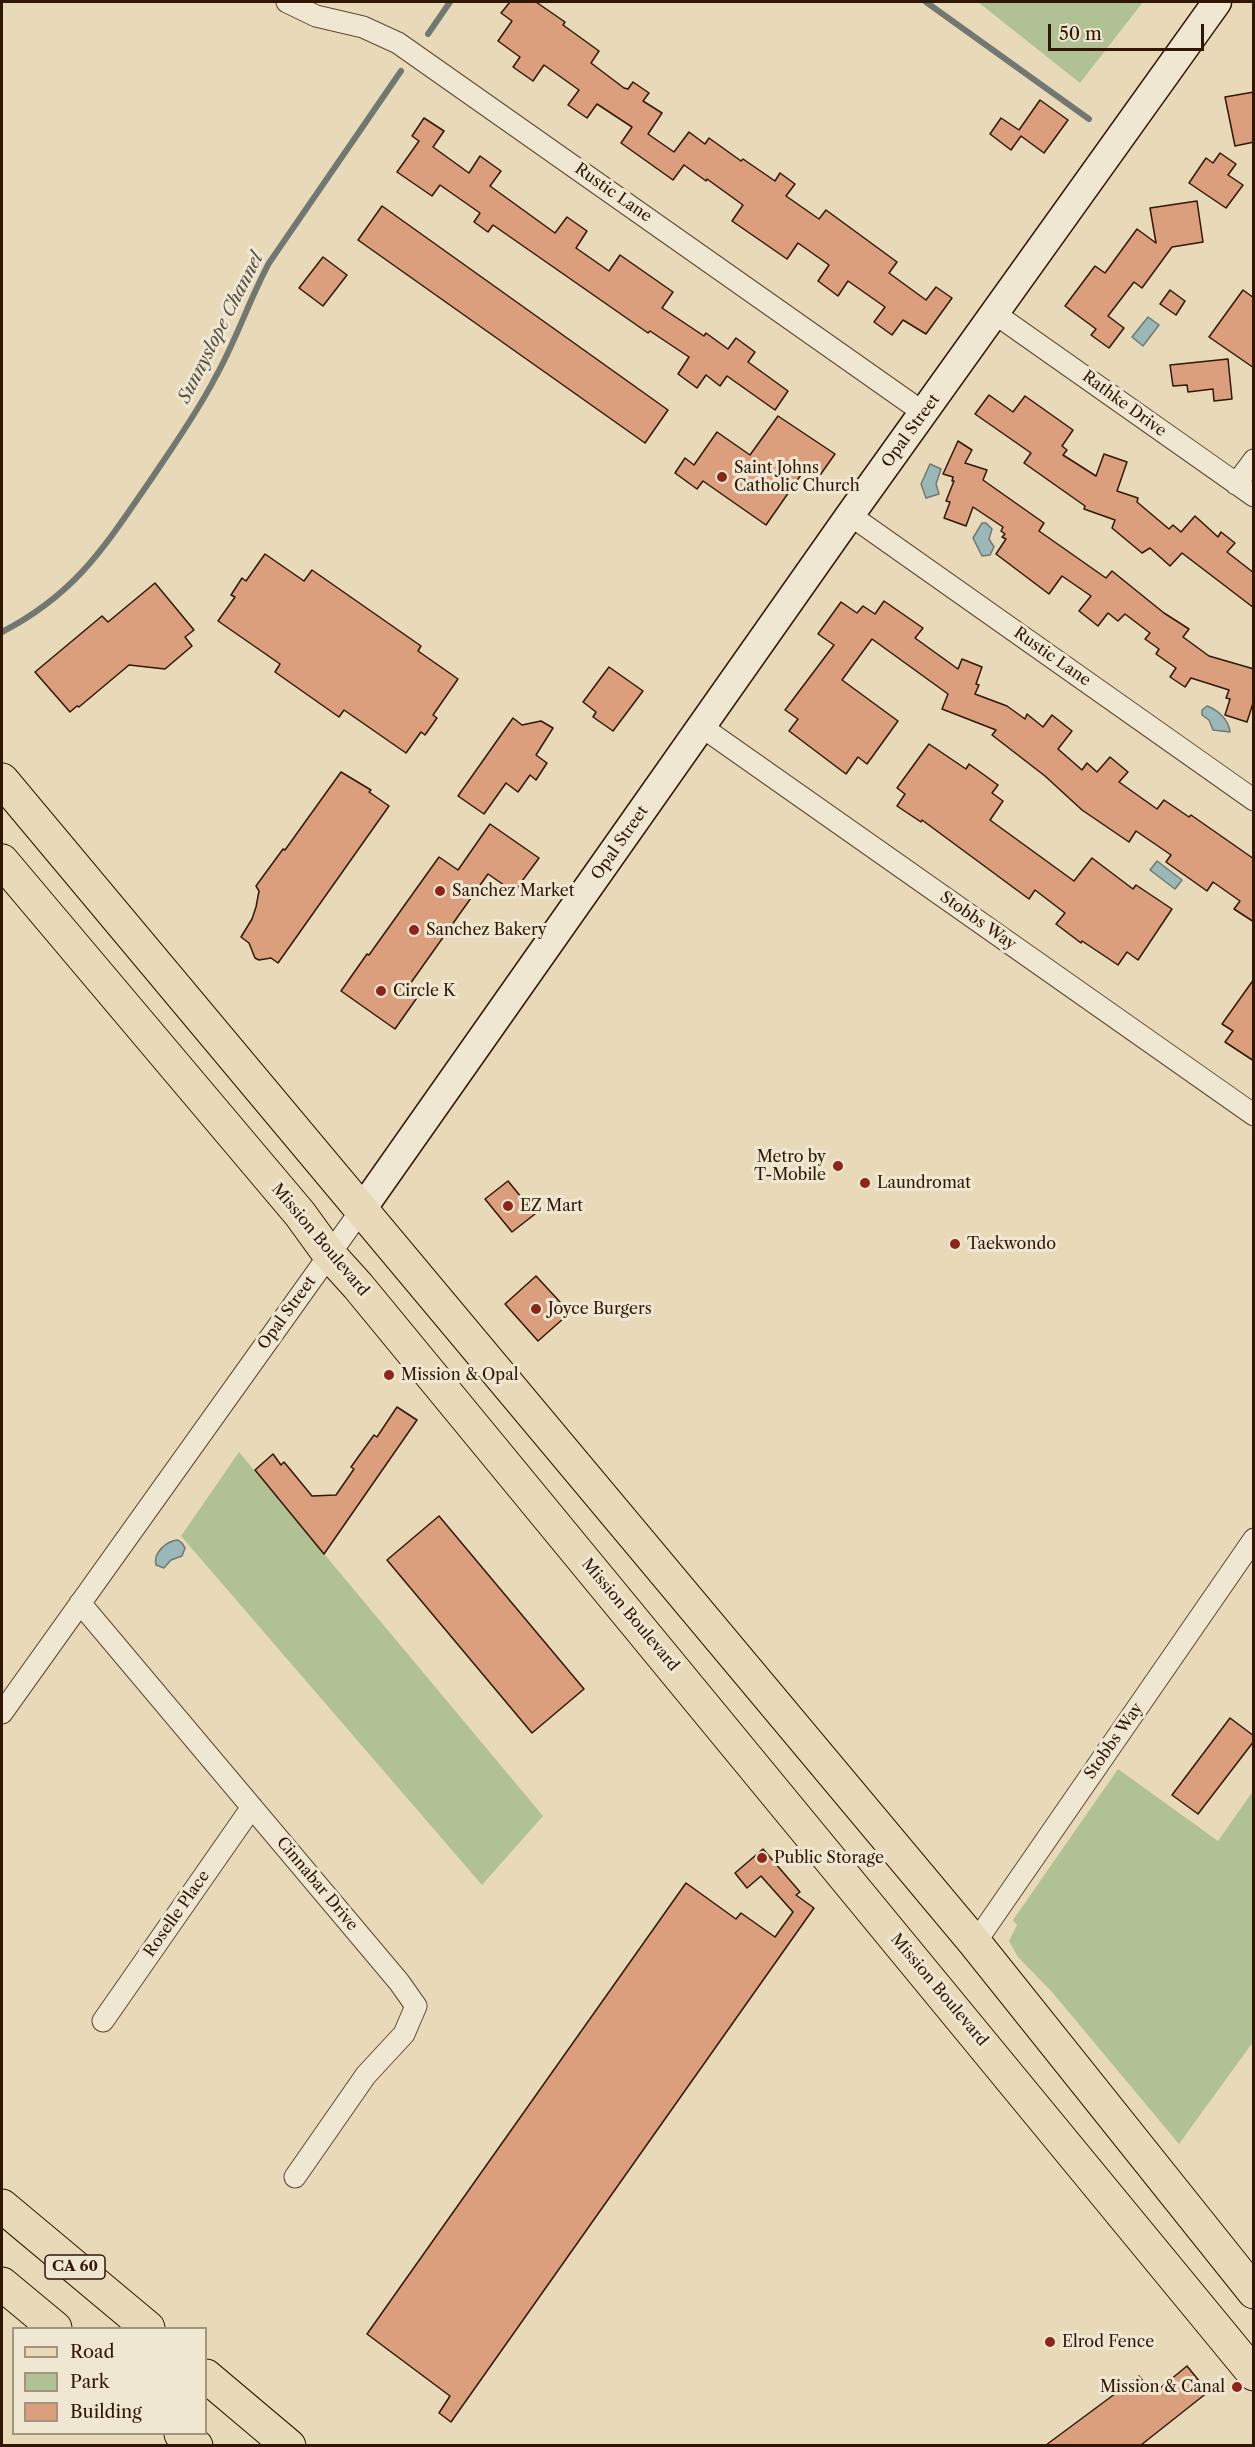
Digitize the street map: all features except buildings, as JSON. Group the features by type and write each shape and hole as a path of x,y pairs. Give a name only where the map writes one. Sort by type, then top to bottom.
{"main road":[{"path":"2,780 975,1943 1254,2292"},
{"name":"Mission Boulevard","path":"2,861 300,1214 329,1254 366,1295 1254,2374"},
{"name":"CA 60","path":"2,2206 147,2327"},
{"path":"2,2284 54,2327"},
{"path":"207,2377 289,2445"},
{"path":"184,2435 196,2445"}],"street":[{"name":"Rustic Lane","path":"287,2 316,16 363,27 398,43 924,413"},
{"name":"Opal Street","path":"2,1713 362,1209 850,515 1217,2"},
{"name":"Rathke Drive","path":"994,313 1254,496"},
{"path":"1236,484 1254,460"},
{"name":"Rustic Lane","path":"850,515 1254,800"},
{"name":"Stobbs Way","path":"702,727 1254,1115"},
{"name":"Stobbs Way","path":"975,1943 1254,1539"},
{"name":"Cinnabar Drive","path":"80,1603 416,2006 404,2034 366,2074 295,2177"},
{"name":"Roselle Place","path":"103,2021 252,1807"}],"green space":[{"path":"978,2 1143,2 1080,83"},
{"path":"239,1452 543,1816 482,1885 181,1536"},
{"path":"1118,1769 1218,1841 1253,1791 1253,2042 1179,2144 1052,1992 1018,1957 1009,1941 1017,1925 1013,1920"}],"water":[{"path":"1148,317 1159,325 1143,346 1132,337"},
{"path":"930,464 941,469 936,484 939,494 926,498 921,484"},
{"path":"982,523 986,523 992,529 989,539 994,547 990,555 982,556 973,538"},
{"path":"1207,706 1222,716 1228,723 1230,732 1213,730 1209,720 1202,715 1202,710"},
{"path":"1157,861 1182,880 1175,889 1150,870"},
{"path":"178,1540 185,1548 182,1556 171,1560 164,1568 156,1565 156,1556 161,1548"}],"waterway":[{"name":"Sunnyslope Channel","path":"428,34 450,2"},
{"path":"926,2 1089,119"},
{"name":"Sunnyslope Channel","path":"2,632 28,617 70,584 88,566 119,525 177,441 208,391 269,263 401,71"}],"place":[{"name":"Saint Johns Catholic Church","path":"722,477"},
{"name":"Sanchez Market","path":"440,891"},
{"name":"Sanchez Bakery","path":"414,930"},
{"name":"Circle K","path":"381,991"},
{"name":"Metro by T-Mobile","path":"838,1166"},
{"name":"Laundromat","path":"865,1183"},
{"name":"EZ Mart","path":"508,1206"},
{"name":"Taekwondo","path":"955,1244"},
{"name":"Joyce Burgers","path":"536,1309"},
{"name":"Mission & Opal","path":"389,1375"},
{"name":"Public Storage","path":"762,1858"},
{"name":"Elrod Fence","path":"1050,2342"},
{"name":"Mission & Canal","path":"1237,2387"}]}
